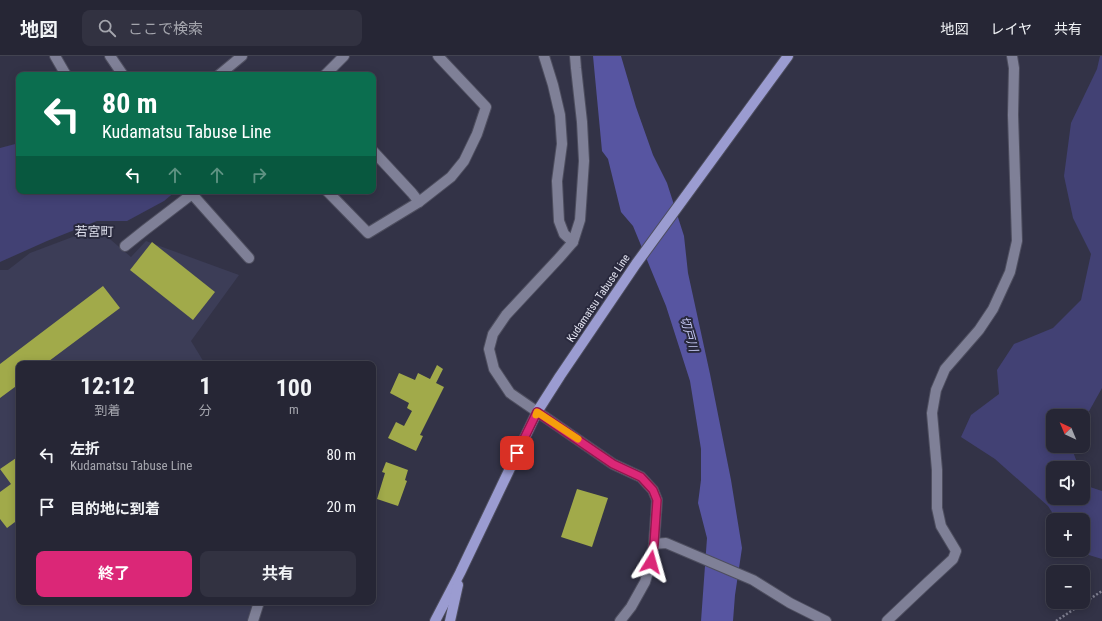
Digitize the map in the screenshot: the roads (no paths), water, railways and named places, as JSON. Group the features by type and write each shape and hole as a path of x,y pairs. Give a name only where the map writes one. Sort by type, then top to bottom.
{"main road":[{"name":"Kudamatsu Tabuse Line","path":"435,621 460,573 537,412 636,264 788,56"},
{"name":"Kudamatsu Tabuse Line","path":"450,621 460,573"}],"street":[{"path":"55,56 64,72"},
{"path":"110,56 122,72"},
{"path":"328,72 344,56"},
{"path":"330,194 368,233 419,202 451,177 464,161 477,134 486,107 438,56"},
{"path":"544,56 560,114 562,144 557,181 559,221 564,234 573,242"},
{"path":"575,56 582,122 584,161 580,220 573,242 506,314 493,334 489,349 494,369 510,393 613,464 641,477 653,490 657,500 654,544 651,562 645,582 631,607 620,621"},
{"path":"887,621 953,559 956,551 941,526 937,508 937,470 932,413 936,390 945,369 979,330 993,309 1010,272 1017,241 1014,68 1012,56"},
{"path":"223,72 235,58"},
{"path":"376,154 419,202"},
{"path":"125,246 193,194"},
{"path":"195,194 249,258"},
{"path":"654,544 666,543 753,580 790,603 826,621"},
{"path":"253,621 258,605"}],"water":[{"name":"切戸川","path":"593,56 621,56 636,107 653,155 667,183 684,236 688,273 731,480 742,548 733,621 701,621 707,538 698,503 701,480 701,449 690,381 666,306 633,226 621,212 608,159 602,151"}],"district":[{"name":"若宮町","path":"94,231"}]}
